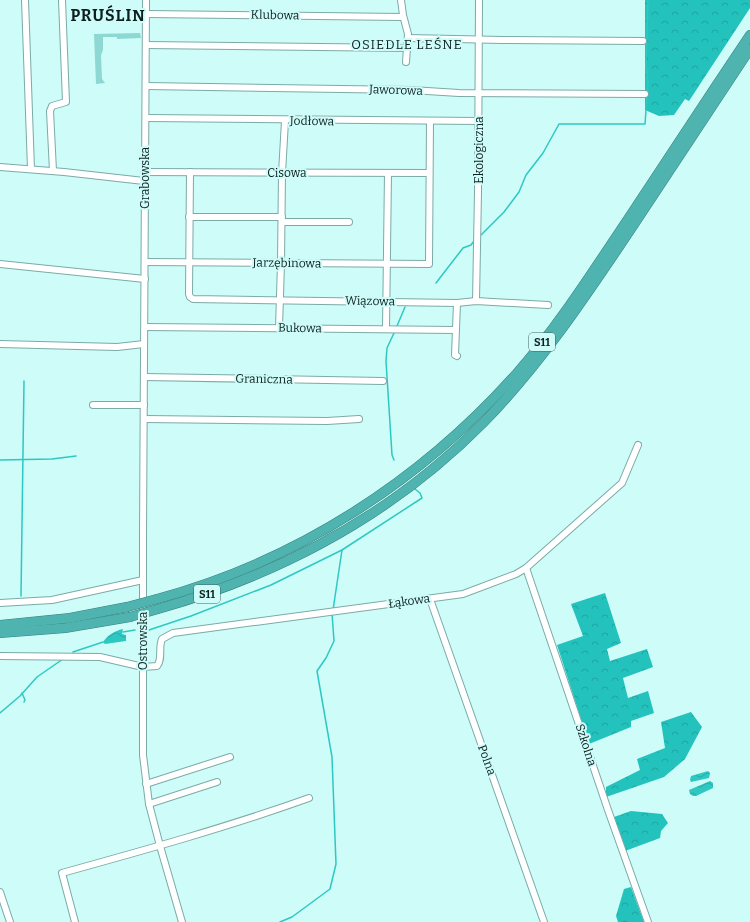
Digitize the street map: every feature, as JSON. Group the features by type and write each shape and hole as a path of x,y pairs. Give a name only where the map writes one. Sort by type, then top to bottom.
{"highway":[{"name":"S11","path":"0,625 70,618 128,607 215,580 251,566 284,552 321,532 386,491 429,458 468,424 518,371 564,313 750,35"},
{"name":"S11","path":"0,633 65,628 130,616 198,598 256,576 318,546 402,493 450,453 482,423 530,371 566,325 750,49"}],"street":[{"path":"25,0 31,169"},
{"path":"53,171 50,111 52,106 66,102 62,0"},
{"name":"Grabowska","path":"144,355 146,0"},
{"path":"401,0 408,38 406,62"},
{"name":"Ekologiczna","path":"476,301 479,121 479,0"},
{"name":"Klubowa","path":"146,14 403,17"},
{"path":"408,38 643,41"},
{"path":"146,45 408,48"},
{"name":"Jaworowa","path":"146,86 403,90 479,93 645,94"},
{"name":"Jodłowa","path":"146,118 285,121 479,121"},
{"path":"279,328 279,300 282,262 282,173 285,121"},
{"path":"429,173 430,122"},
{"path":"0,167 144,181"},
{"name":"Cisowa","path":"144,172 429,173"},
{"path":"190,172 190,261"},
{"path":"386,329 388,173"},
{"name":"Jarzębinowa","path":"145,262 190,261 429,264 429,173"},
{"path":"189,217 349,222"},
{"name":"Wiązowa","path":"190,261 190,297 193,299 457,303 476,301 548,305"},
{"path":"0,264 145,279"},
{"path":"457,303 455,330 455,354 457,356"},
{"name":"Bukowa","path":"145,327 455,330"},
{"path":"0,344 117,347 144,344"},
{"name":"Ostrowska","path":"144,355 143,755 149,804 182,922"},
{"name":"Graniczna","path":"144,377 383,381"},
{"path":"93,405 144,404"},
{"path":"144,419 327,422 359,419"},
{"name":"Łąkowa","path":"143,667 154,667 158,665 160,642 166,636 173,633 463,594 516,574 526,568 622,483 638,445"},
{"name":"Szkolna","path":"526,568 608,810 648,922"},
{"path":"0,603 52,600 143,580"},
{"name":"Polna","path":"430,599 544,922"},
{"path":"0,656 100,656 143,667"},
{"path":"146,784 230,757"},
{"path":"149,804 218,782"},
{"path":"75,922 62,873 160,846 276,810 309,798"},
{"path":"0,892 10,922"}],"shaded area":[{"path":"140,33 141,38 117,39 117,37 103,37 103,50 101,55 102,79 105,83 96,84 94,34"}],"green space":[{"path":"645,0 750,0 750,8 689,101 685,99 674,115 659,116 645,110"},
{"path":"605,593 621,643 607,649 610,661 647,649 653,667 623,678 628,698 648,691 654,713 631,721 631,727 589,744 557,645 583,636 571,604"},
{"path":"691,712 702,727 685,759 664,777 606,797 606,787 640,770 637,759 665,748 661,722"},
{"path":"631,811 662,814 668,823 661,831 660,838 625,851 614,817"},
{"path":"631,887 644,922 618,922 616,916 624,889"}],"water":[{"path":"123,629 122,634 126,635 126,641 105,644 103,642 107,637"},
{"path":"708,771 710,773 709,778 691,782 691,776"},
{"path":"710,781 713,783 713,788 696,796 690,794 689,790"}],"waterway":[{"path":"480,236 504,212 519,192 526,175 543,153 559,124 645,124 648,83 646,64 648,0"},
{"path":"436,283 463,248 471,245 474,241"},
{"path":"397,326 405,307"},
{"path":"394,333 387,348 386,361 392,455 394,460"},
{"path":"21,596 24,381"},
{"path":"0,460 52,459 76,456"},
{"path":"149,630 191,616 271,585 342,550 422,498 420,493 415,489"},
{"path":"333,610 342,550"},
{"path":"280,922 292,917 330,889 336,864 332,757 317,671 326,658 334,641 332,613"},
{"path":"123,632 135,630"},
{"path":"73,652 103,642"},
{"path":"0,713 20,696 37,677 63,659"},
{"path":"22,693 25,700 24,702"}],"district":[{"name":"PRUŚLIN","path":"108,15"},
{"name":"OSIEDLE LEŚNE","path":"407,44"}]}
